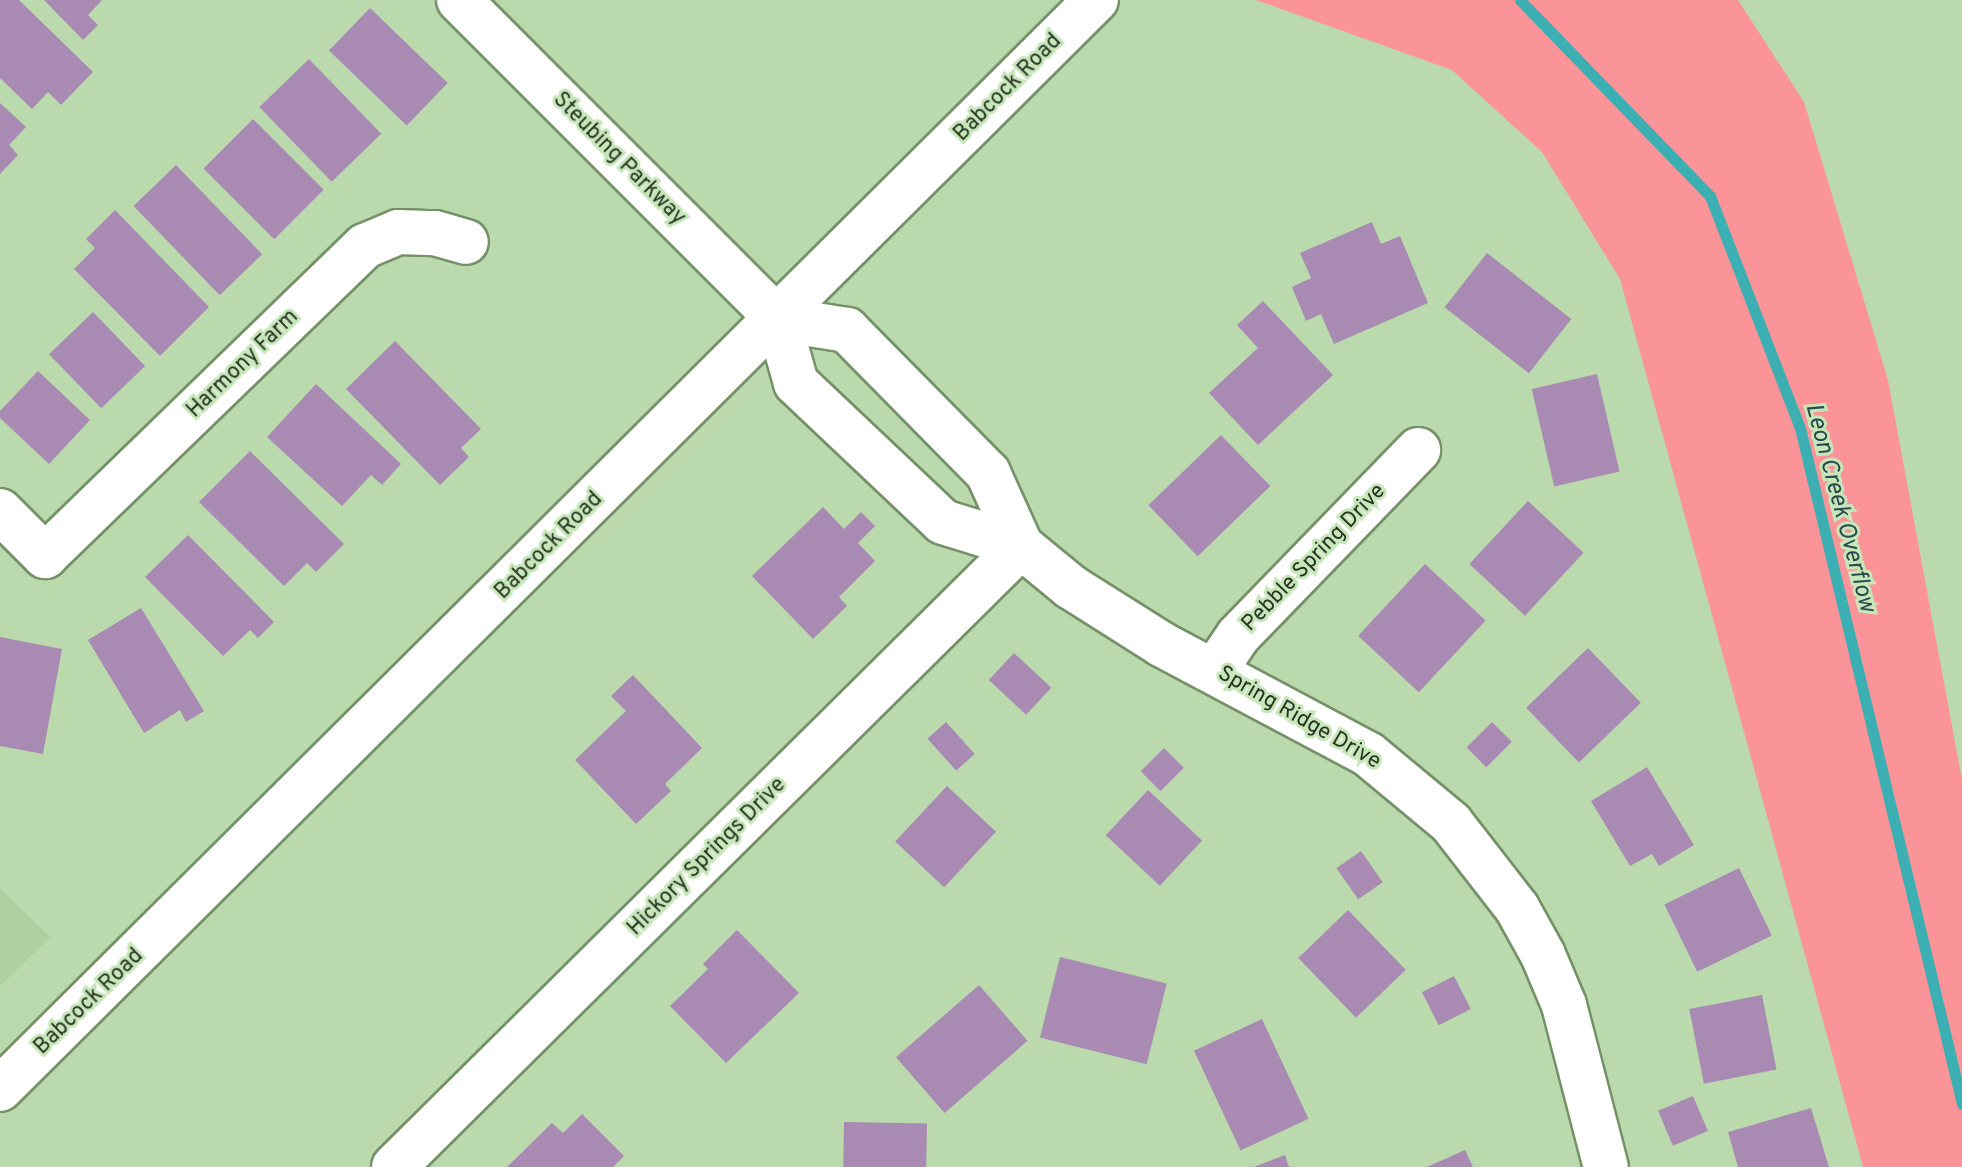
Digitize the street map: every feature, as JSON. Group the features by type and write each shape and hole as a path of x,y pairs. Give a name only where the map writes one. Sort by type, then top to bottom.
{"street":[{"name":"Steubing Parkway","path":"459,0 778,319"},
{"name":"Babcock Road","path":"0,1089 1096,0"},
{"name":"Harmony Farm","path":"0,511 45,556 365,246 398,232 435,233 466,242"},
{"name":"Spring Ridge Drive","path":"1021,546 988,473 847,330 778,319 796,383 943,522 1021,546 1123,620 1368,754 1451,823 1486,864 1517,908 1564,1005 1606,1167"},
{"name":"Pebble Spring Drive","path":"1215,670 1238,636 1418,450"},
{"name":"Hickory Springs Drive","path":"394,1167 1021,546"}],"shaded area":[{"path":"1256,0 1738,0 1804,102 1888,380 1962,780 1962,1167 1863,1167 1620,279 1542,152 1452,70"},
{"path":"0,888 50,937 0,986"}],"building":[{"path":"0,0 19,0 93,72 61,105 48,92 32,109 0,78"},
{"path":"44,0 102,0 88,15 98,25 83,40"},
{"path":"370,8 448,83 407,125 329,50"},
{"path":"309,59 381,134 332,182 259,107"},
{"path":"0,103 26,127 9,145 18,155 0,174"},
{"path":"253,119 324,190 274,239 204,168"},
{"path":"176,165 262,254 220,295 134,206"},
{"path":"115,210 209,307 160,356 74,269 95,248 86,239"},
{"path":"1372,222 1381,244 1400,236 1428,303 1334,344 1321,314 1306,321 1292,287 1311,278 1300,253"},
{"path":"1487,253 1571,319 1529,373 1445,307"},
{"path":"1263,301 1333,375 1258,445 1209,393 1258,348 1237,325"},
{"path":"93,312 145,366 101,408 49,354"},
{"path":"395,341 481,429 461,448 469,457 440,485 346,389"},
{"path":"38,371 90,420 49,464 0,418 0,411"},
{"path":"1597,374 1619,471 1554,487 1532,389"},
{"path":"316,384 401,464 382,485 371,475 342,506 267,437"},
{"path":"1221,435 1270,486 1198,556 1148,505"},
{"path":"250,451 344,544 316,572 307,563 284,586 199,502"},
{"path":"1528,501 1584,553 1525,616 1469,564"},
{"path":"823,507 844,529 861,512 875,526 858,543 875,561 839,597 847,606 813,639 752,576"},
{"path":"188,535 274,622 258,638 250,630 223,656 145,577"},
{"path":"1425,564 1486,621 1419,692 1358,636"},
{"path":"141,608 204,711 186,722 180,710 144,733 88,640"},
{"path":"0,637 62,649 43,754 0,746"},
{"path":"1588,648 1641,703 1579,762 1526,708"},
{"path":"1014,653 1051,688 1026,715 989,680"},
{"path":"633,675 702,748 665,784 671,791 636,824 575,760 626,711 611,696"},
{"path":"946,722 975,754 956,771 927,739"},
{"path":"1492,722 1512,742 1486,767 1467,747"},
{"path":"1164,748 1184,768 1160,791 1141,771"},
{"path":"1647,767 1694,845 1659,866 1652,854 1630,866 1591,801"},
{"path":"947,786 996,832 944,887 895,842"},
{"path":"1148,790 1202,840 1160,886 1106,835"},
{"path":"1361,851 1383,882 1358,899 1336,868"},
{"path":"1739,868 1772,935 1697,972 1664,904"},
{"path":"1348,910 1406,970 1356,1018 1298,958"},
{"path":"737,930 799,993 726,1063 670,1006 708,969 703,964"},
{"path":"1060,957 1167,984 1147,1064 1040,1038"},
{"path":"1454,976 1471,1009 1439,1025 1422,992"},
{"path":"979,985 1028,1041 945,1113 896,1057"},
{"path":"1762,995 1777,1070 1704,1084 1689,1009"},
{"path":"1262,1019 1308,1119 1241,1150 1194,1051"},
{"path":"1693,1096 1708,1131 1673,1146 1658,1111"},
{"path":"1811,1108 1829,1167 1738,1167 1728,1132"},
{"path":"582,1114 624,1156 613,1167 507,1167 552,1123 563,1133"},
{"path":"844,1122 927,1123 926,1167 843,1167"},
{"path":"1465,1150 1473,1167 1427,1167"},
{"path":"1285,1155 1289,1167 1254,1167"}],"waterway":[{"name":"Leon Creek Overflow","path":"1520,0 1710,196 1800,428 1962,1104"}]}
